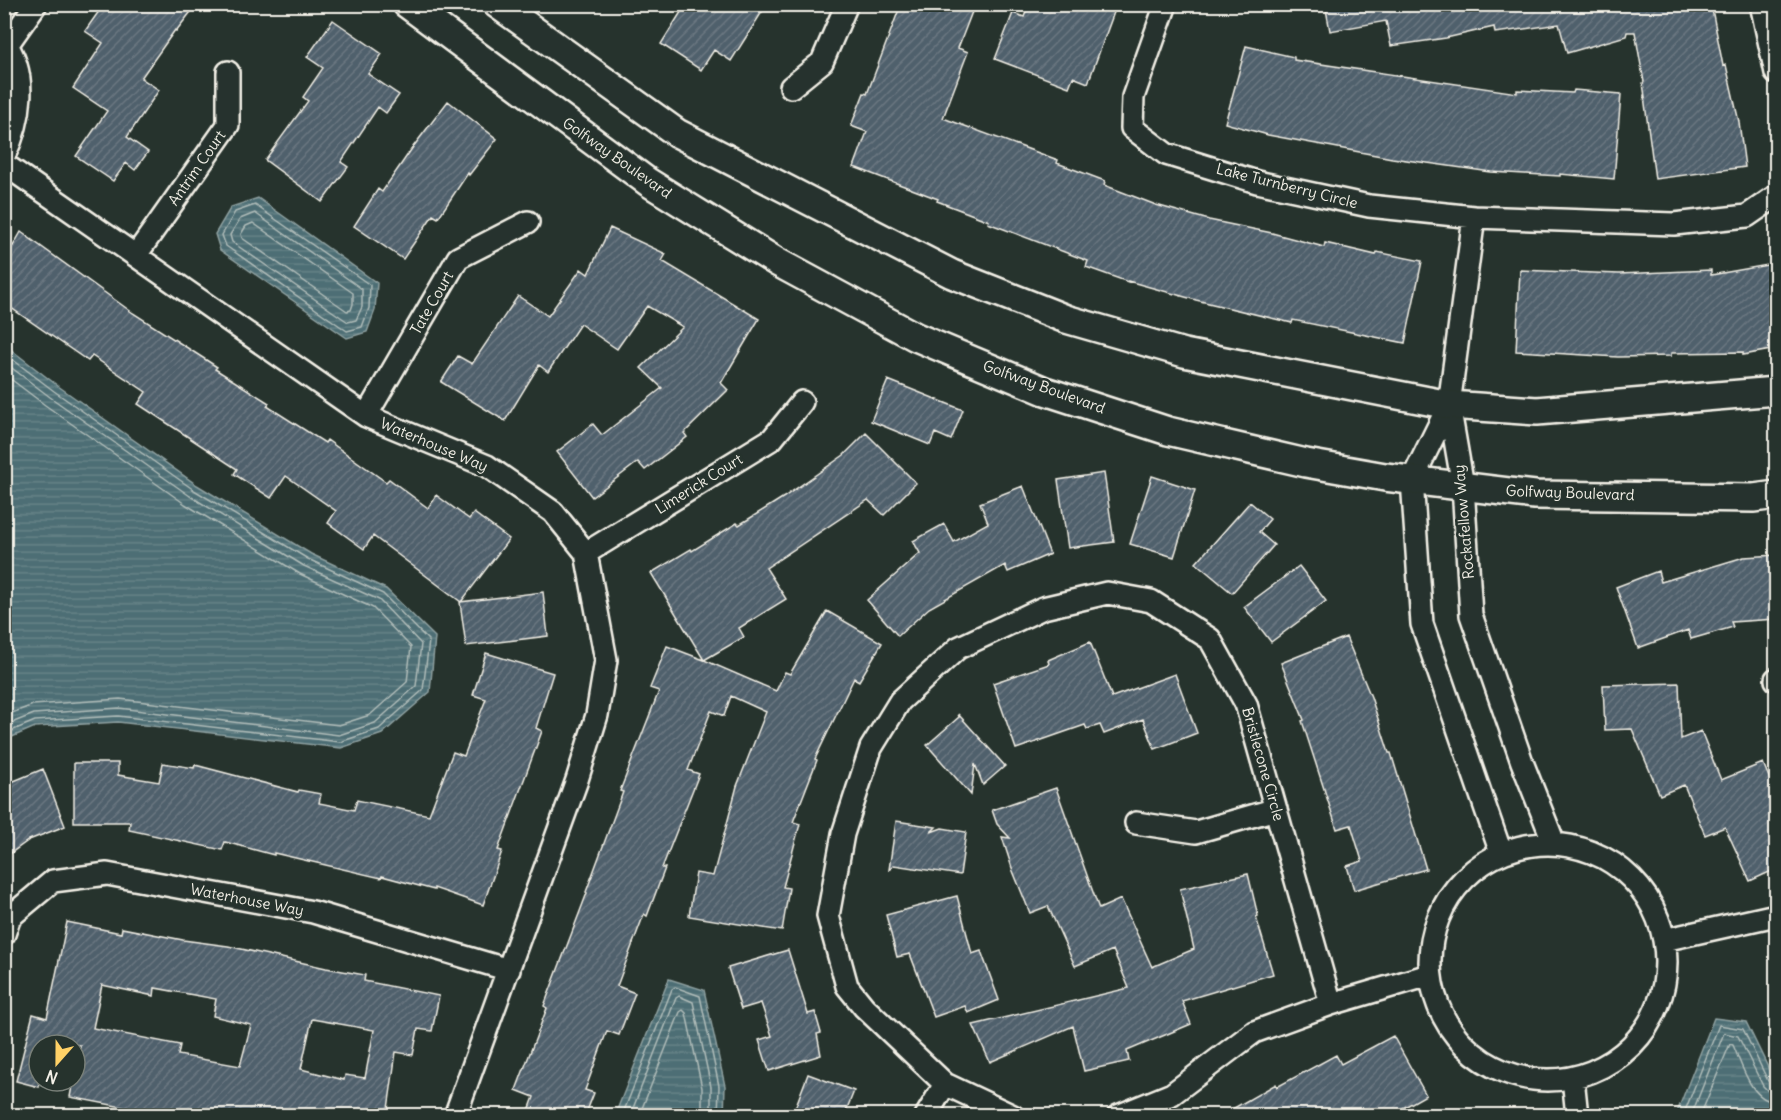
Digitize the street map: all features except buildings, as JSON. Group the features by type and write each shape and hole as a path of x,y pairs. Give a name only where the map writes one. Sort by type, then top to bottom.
{"street":[{"path":"4,156 14,138 21,106 19,74 6,43 36,4"},
{"name":"Golfway Boulevard","path":"407,4 648,182 777,262 916,337 1045,391 1168,431 1306,463 1385,477 1535,495 1754,498 1776,495"},
{"path":"497,4 677,134 952,274 1066,319 1184,353 1449,405 1537,411 1776,391"},
{"path":"791,87 822,62 847,4"},
{"name":"Lake Turnberry Circle","path":"1166,4 1133,97 1132,128 1166,154 1257,182 1370,206 1474,217 1674,224 1748,216 1776,196"},
{"path":"1761,4 1776,73"},
{"name":"Antrim Court","path":"136,255 228,125 228,72"},
{"name":"Waterhouse Way","path":"4,164 366,416 487,466 553,512 586,553 606,660 597,715 577,780 455,1116"},
{"path":"1474,217 1449,405 1412,480 1422,624 1501,853"},
{"name":"Tate Court","path":"366,416 458,258 528,222"},
{"name":"Limerick Court","path":"586,553 772,439 802,402"},
{"name":"Rockafellow Way","path":"1449,405 1463,486 1471,615 1522,762 1554,843"},
{"name":"Bristlecone Circle","path":"1013,1116 945,1084 864,1007 847,986 828,916 843,834 871,748 900,701 958,648 1043,608 1107,593 1151,601 1210,639 1246,704 1331,1004"},
{"path":"1136,823 1196,832 1276,809"},
{"path":"1554,843 1587,850 1617,866 1642,890 1668,939 1665,986 1653,1018 1632,1046 1605,1067 1573,1078 1540,1081 1508,1074 1478,1059 1454,1036 1437,1007 1429,975 1429,946 1436,919 1450,894 1469,872 1501,853 1554,843"},
{"name":"Waterhouse Way","path":"4,934 10,916 53,881 107,874 313,912 509,970"},
{"path":"1668,939 1776,915"},
{"path":"1118,1116 1172,1095 1254,1032 1331,1004 1429,975"},
{"path":"1573,1078 1577,1116"},
{"path":"926,1116 945,1084"}],"water":[{"path":"258,198 377,283 375,310 367,332 347,338 220,250 215,234 231,207"},
{"path":"5,345 58,386 197,485 311,554 386,589 435,637 430,692 382,734 341,748 118,722 35,727 5,740"},
{"path":"669,979 704,990 725,1086 724,1115 615,1115"},
{"path":"1714,1018 1746,1022 1776,1084 1776,1115 1676,1115"}]}
